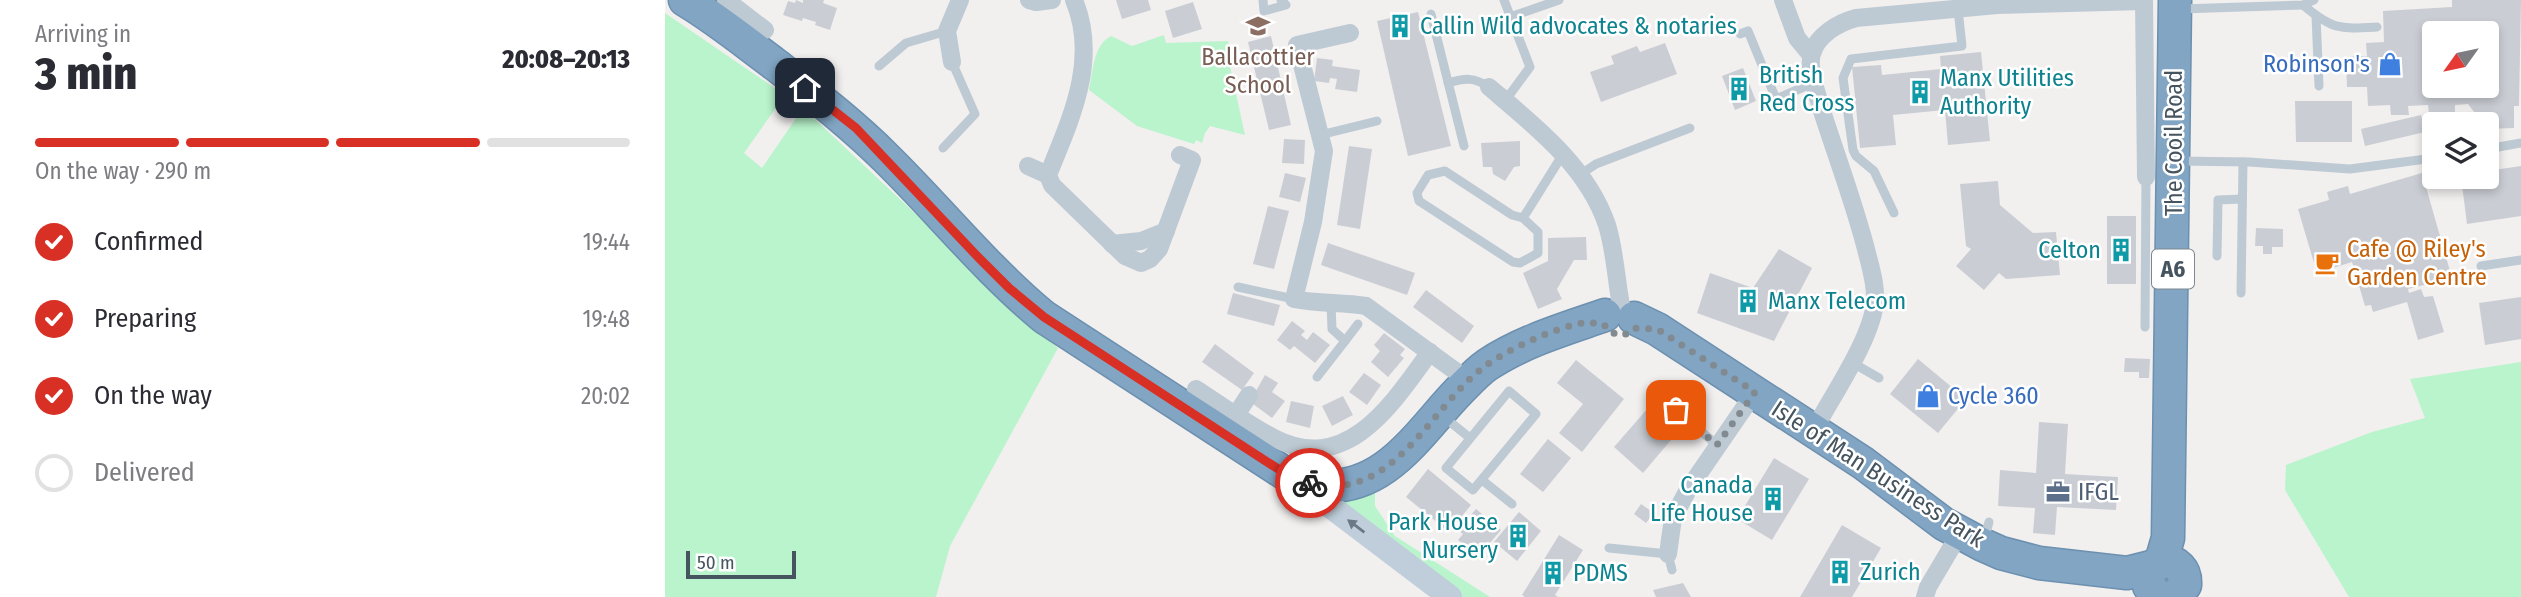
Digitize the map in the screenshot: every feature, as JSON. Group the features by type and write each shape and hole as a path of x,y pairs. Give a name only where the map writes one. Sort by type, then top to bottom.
{"highway":[{"path":"685,0 739,23 856,128 978,257 1044,317 1292,478 1319,485 1345,484 1377,474 1405,454 1438,412 1485,367 1511,351 1549,334 1619,315"},
{"name":"The Cooil Road","path":"2158,573 2173,160 2174,5"},
{"name":"Isle of Man Business Park","path":"1619,315 1755,392 1977,533 2001,553 2039,563 2158,573"}],"street":[{"path":"726,0 739,23 765,30"},
{"path":"952,62 947,31 960,0"},
{"path":"1029,0 1052,0"},
{"path":"1075,0 1083,20 1086,40 1084,67 1069,123 1048,175 1052,185 1112,244 1141,241 1166,231 1192,160 1180,155"},
{"path":"1783,0 1797,38 1811,55 1814,83 1861,229 1874,283 1873,316 1865,339 1814,430"},
{"path":"1811,55 1820,40 1843,22 1907,6 2144,0 2146,177"},
{"path":"1350,33 1297,46 1324,151 1313,222 1294,299 1366,306 1469,381"},
{"path":"1489,88 1563,154 1581,174 1598,203 1613,247 1619,315"},
{"path":"1028,166 1048,175"},
{"path":"1196,389 1276,439 1301,447 1339,445 1374,424 1430,352"},
{"name":"Isle of Man Business Park","path":"1670,562 1674,518 1689,488 1755,392"},
{"path":"1236,415 1249,395"},
{"path":"1292,478 1450,597"},
{"path":"1925,597 1928,587 1977,533"}],"lane":[{"path":"1263,0 1264,11 1286,5 1281,0"},
{"path":"1504,0 1530,67 1505,101"},
{"path":"1510,17 1559,0"},
{"path":"2174,5 2303,5 2314,0"},
{"path":"2303,5 2316,16 2340,29 2377,27"},
{"path":"1894,213 1874,171 1856,156 1853,150 1843,78 1851,59 1962,46 1953,6"},
{"path":"1431,14 1464,146"},
{"path":"2316,16 2319,86"},
{"path":"879,66 906,43 947,31"},
{"path":"1740,34 1748,31 1776,99 1814,83"},
{"path":"943,148 975,114 952,62"},
{"path":"1448,83 1467,78 1478,80 1489,88"},
{"path":"1320,135 1377,121"},
{"path":"1581,174 1597,164 1690,128"},
{"path":"2499,147 2521,144"},
{"path":"1523,218 1563,154"},
{"path":"2173,160 2357,169 2422,160"},
{"path":"2241,293 2243,162"},
{"path":"1445,171 1512,215 1523,218 1538,232 1538,253 1520,263 1513,262 1419,201 1417,193 1428,174 1445,171"},
{"path":"2145,327 2146,177"},
{"path":"2217,256 2218,200 2242,199"},
{"path":"2481,266 2521,260"},
{"path":"1238,287 1294,299"},
{"path":"1331,303 1332,329 1345,341"},
{"path":"1318,377 1358,324"},
{"path":"1851,362 1879,378"},
{"path":"1509,391 1536,414 1473,490 1446,468 1470,438 1509,391"},
{"path":"1661,397 1717,445"},
{"path":"1438,412 1470,438"},
{"path":"1482,480 1512,505"},
{"path":"1609,548 1670,562"}],"green space":[{"path":"665,13 785,95 744,153 762,168 803,108 921,219 999,300 1058,348 950,546 936,597 665,597"},
{"path":"1164,35 1166,43 1228,41 1233,61 1229,62 1245,135 1210,126 1202,143 1196,140 1194,144 1137,126 1089,90 1097,52 1105,40 1111,36 1132,46"},
{"path":"2521,362 2521,597 2349,597 2285,490 2286,465 2372,432 2425,418 2410,379"},
{"path":"1375,488 1375,506 1395,536 1490,597 1462,597 1337,501"}],"building":[{"path":"796,0 803,3 803,0 824,0 823,3 837,8 830,30 815,25 816,22 783,15 788,1 795,3"},
{"path":"1116,0 1148,0 1151,10 1122,19"},
{"name":"Robinson's","path":"2452,0 2521,0 2519,106 2514,106 2514,128 2499,129 2499,112 2474,112 2468,104 2455,105 2455,112 2429,112 2428,105 2408,106 2409,115 2391,115 2390,105 2368,106 2367,87 2347,87 2346,57 2367,56 2366,43 2384,42 2383,11 2452,7"},
{"path":"1193,2 1202,29 1173,38 1165,11"},
{"path":"1418,12 1451,146 1408,156 1377,21"},
{"path":"1271,36 1291,125 1269,130 1248,42"},
{"path":"1665,43 1677,74 1601,102 1590,72 1614,64 1611,56 1637,46 1640,52"},
{"name":"Manx Utilities Authority","path":"1981,52 1990,141 1948,145 1945,110 1893,115 1896,145 1860,148 1852,67 1881,65 1882,75 1941,69 1940,56"},
{"path":"1317,58 1333,60 1332,66 1360,70 1357,92 1335,89 1337,79 1330,78 1329,83 1314,81"},
{"name":"British Red Cross","path":"1743,68 1756,101 1735,110 1722,76"},
{"path":"2295,101 2352,101 2352,142 2296,142"},
{"path":"2421,115 2422,119 2422,133 2365,146 2361,129"},
{"path":"1284,139 1305,140 1304,164 1282,163"},
{"path":"1520,141 1520,166 1514,167 1505,181 1493,174 1492,167 1483,167 1481,143"},
{"path":"1349,146 1372,149 1360,229 1337,225"},
{"path":"2521,166 2521,216 2467,224 2463,189 2499,189 2499,169"},
{"path":"1285,173 1306,178 1300,202 1279,197"},
{"path":"2422,173 2422,189 2427,189 2452,278 2408,289 2409,293 2421,289 2424,297 2433,296 2444,332 2418,340 2407,302 2373,312 2371,305 2365,306 2352,262 2317,273 2298,209 2329,200 2327,192 2348,186 2350,194"},
{"name":"Manx Utilities Authority","path":"1998,181 2000,205 2033,233 2056,232 2060,275 2006,279 1999,273 1984,290 1956,266 1971,249 1966,246 1960,184"},
{"path":"1268,206 1289,211 1274,269 1253,264"},
{"name":"Celton","path":"2107,216 2136,216 2136,284 2107,284"},
{"path":"2256,228 2283,229 2283,247 2272,247 2272,254 2263,254 2263,246 2255,246"},
{"path":"1586,237 1587,260 1574,260 1557,289 1562,299 1538,309 1523,273 1548,261 1548,238"},
{"path":"1328,243 1415,273 1407,295 1321,265"},
{"name":"Manx Telecom","path":"1779,249 1812,268 1774,341 1697,313 1710,273 1753,288"},
{"path":"1426,290 1474,326 1462,343 1413,307"},
{"path":"1233,293 1280,305 1274,326 1227,314"},
{"path":"2521,297 2521,339 2485,345 2479,303"},
{"path":"1292,321 1305,331 1301,335 1307,340 1313,332 1330,345 1315,363 1294,346 1290,350 1277,340"},
{"path":"1384,333 1405,349 1400,355 1404,358 1388,377 1371,362 1380,351 1374,345"},
{"path":"1215,344 1254,373 1242,390 1202,362"},
{"path":"2125,358 2150,359 2149,378 2139,378 2139,372 2124,372"},
{"name":"Cycle 360","path":"1918,359 1966,399 1938,433 1890,394"},
{"path":"1576,360 1624,399 1582,452 1559,433 1583,404 1557,383"},
{"path":"1364,373 1381,385 1367,405 1349,392"},
{"path":"1265,375 1278,383 1272,392 1285,401 1272,418 1253,404 1252,398"},
{"path":"1343,396 1353,415 1332,426 1322,406"},
{"path":"1291,401 1314,406 1310,428 1286,422"},
{"path":"1648,408 1677,433 1643,473 1614,447"},
{"name":"IFGL","path":"2039,422 2068,424 2065,474 2118,477 2116,510 2057,507 2055,535 2033,533 2035,508 1998,506 2000,470 2036,473"},
{"path":"1548,439 1571,458 1543,492 1520,474"},
{"name":"Canada Life House","path":"1774,458 1809,479 1772,540 1737,519"},
{"path":"1428,469 1471,505 1449,532 1406,497"},
{"path":"1641,504 1654,513 1646,523 1634,514"},
{"path":"1476,509 1501,530 1478,557 1458,540 1463,534 1458,530"},
{"name":"Park House Nursery","path":"1519,512 1541,531 1517,561 1494,542"},
{"name":"Zurich","path":"1842,525 1881,548 1852,597 1800,597"},
{"name":"PDMS","path":"1559,535 1583,550 1555,595 1558,597 1525,597 1522,595"},
{"path":"1683,583 1691,597 1656,597 1653,590"}],"way so far":[{"path":"1310,483 1345,484 1377,474 1405,454 1438,412 1485,367 1511,351 1583,323 1604,324 1613,335 1621,336 1633,328 1657,329 1755,392 1717,445 1676,410"}],"place":[{"name":"Ballacottier School","path":"1258,26"},
{"name":"Callin Wild advocates & notaries","path":"1400,26"},
{"name":"Robinson's","path":"2390,64"},
{"name":"British Red Cross","path":"1739,89"},
{"name":"Manx Utilities Authority","path":"1920,92"},
{"name":"Celton","path":"2121,250"},
{"name":"Cafe @ Riley's Garden Centre","path":"2327,263"},
{"name":"Manx Telecom","path":"1748,301"},
{"name":"Cycle 360","path":"1928,396"},
{"name":"IFGL","path":"2058,492"},
{"name":"Canada Life House","path":"1773,499"},
{"name":"Park House Nursery","path":"1518,536"},
{"name":"Zurich","path":"1840,572"},
{"name":"PDMS","path":"1553,573"}],"route":[{"path":"805,88 856,128 978,257 1044,317 1292,478 1310,483"}]}
